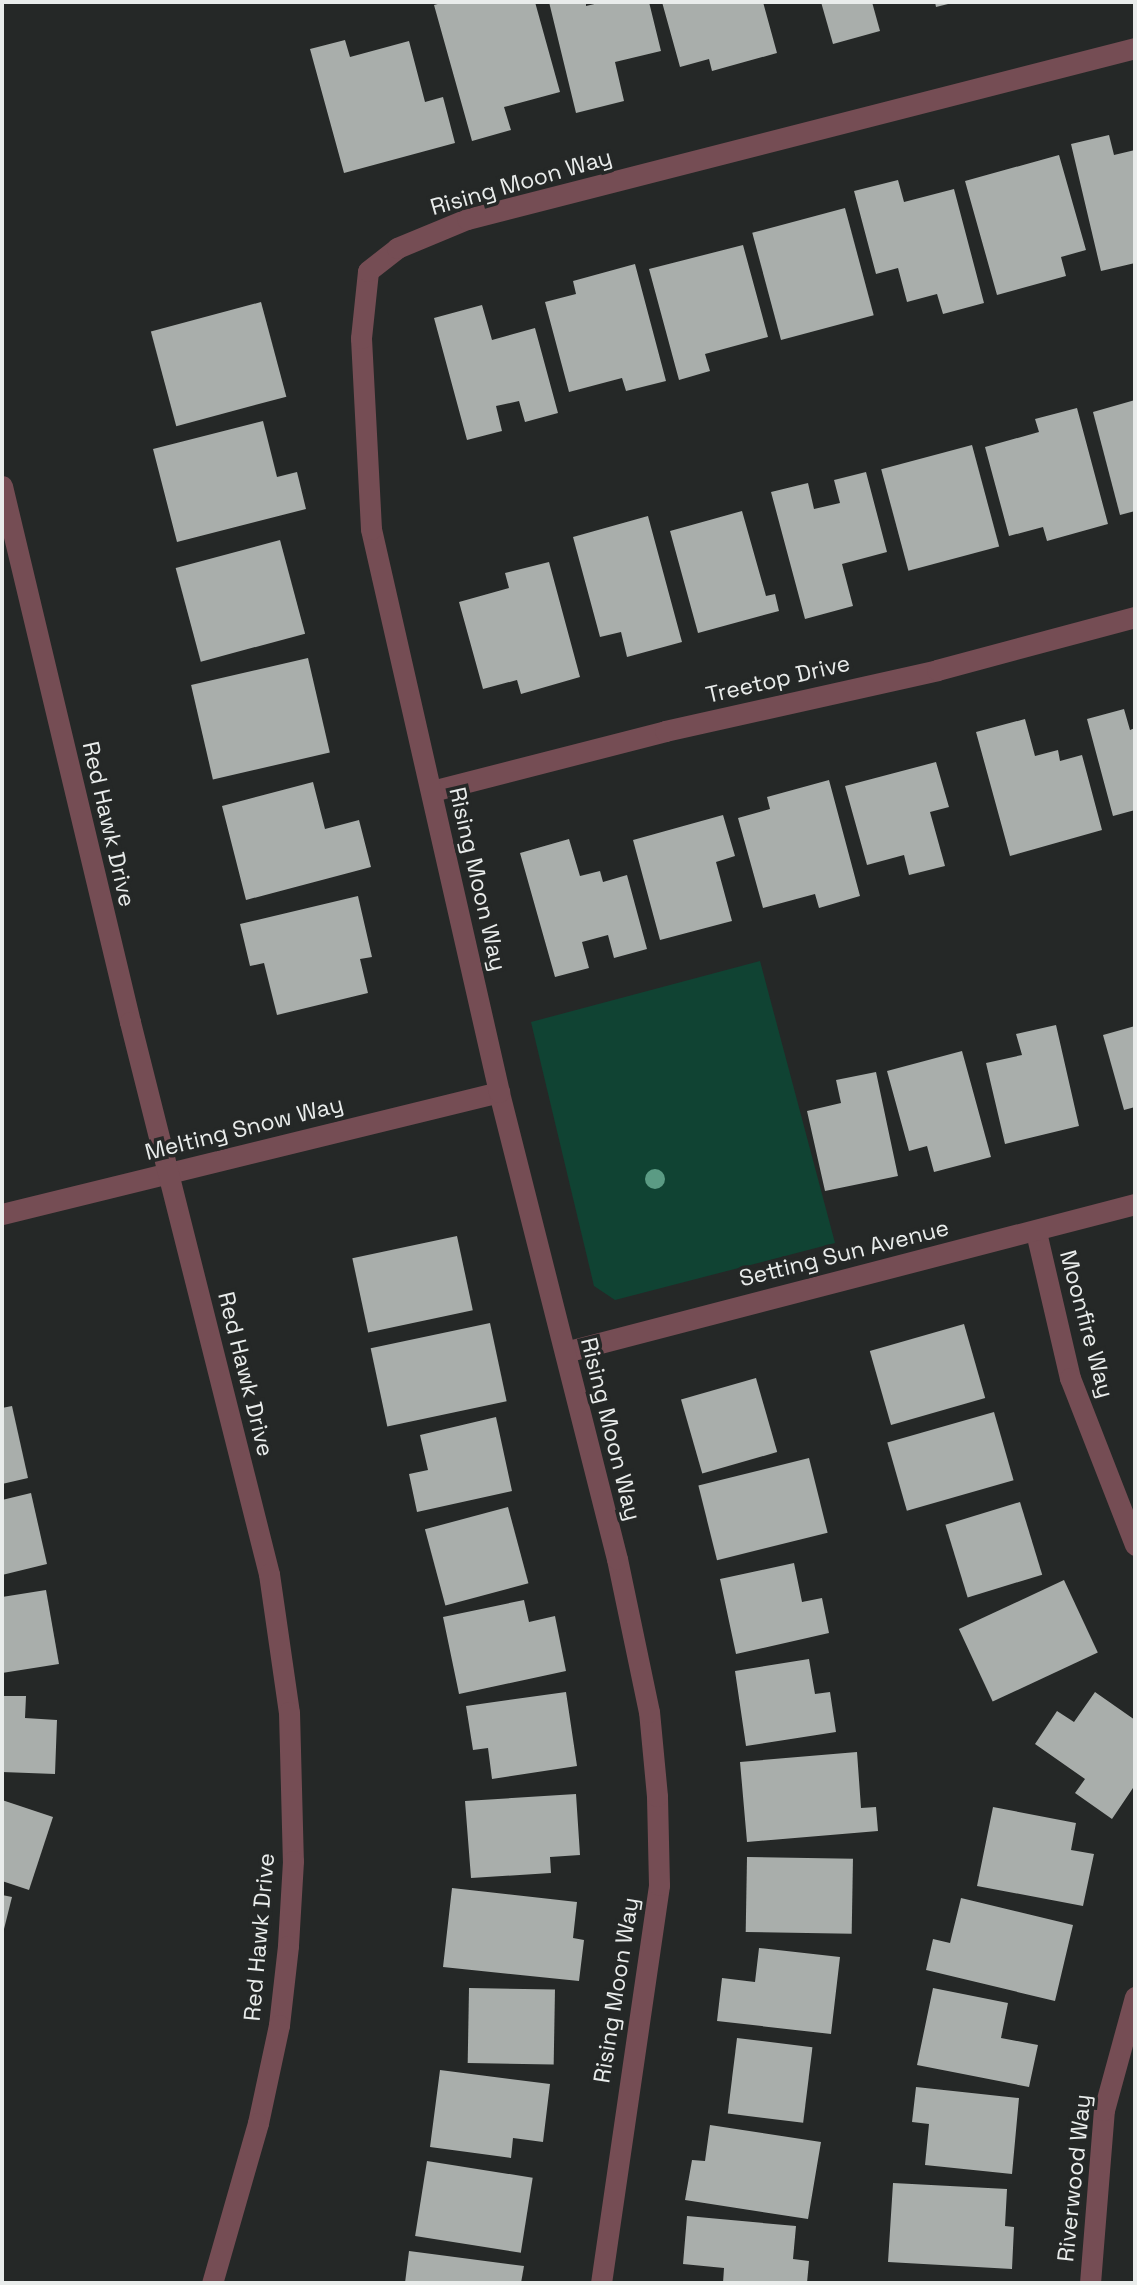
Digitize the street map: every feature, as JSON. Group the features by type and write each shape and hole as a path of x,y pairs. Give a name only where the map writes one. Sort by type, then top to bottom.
{"street":[{"name":"Rising Moon Way","path":"601,2283 659,1885 657,1796 649,1712 617,1559 499,1092 371,529 361,338 368,271 397,248 467,219 1135,48"},
{"name":"Red Hawk Drive","path":"2,486 130,1022 269,1574 289,1712 293,1861 288,1946 279,2025 258,2123 212,2283"},
{"name":"Treetop Drive","path":"432,791 665,731 937,670 1135,617"},
{"name":"Melting Snow Way","path":"2,1214 499,1092"},
{"name":"Setting Sun Avenue","path":"565,1352 1036,1232 1135,1204"},
{"name":"Moonfire Way","path":"1036,1232 1070,1378 1135,1545"},
{"name":"Riverwood Way","path":"1090,2283 1104,2110 1135,1997"}],"green space":[{"path":"760,961 835,1243 615,1300 594,1286 531,1022"}],"building":[{"path":"445,2 535,2 560,92 504,107 511,130 472,141 434,5"},
{"path":"549,2 586,2 586,6 603,2 649,2 661,51 615,62 624,101 576,113"},
{"path":"662,2 763,2 777,53 712,71 709,59 680,67"},
{"path":"821,2 872,2 880,31 833,44"},
{"path":"935,2 952,2 952,3 936,7"},
{"path":"345,40 350,57 409,41 425,102 443,97 455,143 344,173 310,49"},
{"path":"1109,135 1114,155 1135,150 1135,263 1101,271 1071,144"},
{"path":"1059,155 1086,250 1061,257 1066,276 997,295 965,181"},
{"path":"898,180 904,202 954,189 984,303 943,314 937,294 907,302 898,268 876,274 854,191"},
{"path":"845,208 874,315 781,340 752,233"},
{"path":"743,245 768,337 705,354 710,371 679,380 649,269"},
{"path":"635,264 666,381 626,391 622,378 569,392 545,302 576,294 573,281"},
{"path":"261,302 286,397 176,426 151,332"},
{"path":"482,305 492,340 535,328 558,413 525,422 519,401 496,406 502,431 467,440 434,318"},
{"path":"1135,400 1135,511 1120,515 1093,412"},
{"path":"1077,408 1108,524 1047,541 1043,527 1009,536 985,447 1039,432 1035,419"},
{"path":"263,421 277,477 297,472 306,509 177,542 153,449"},
{"path":"972,445 999,546 908,571 881,469"},
{"path":"866,472 887,552 842,564 853,606 805,619 771,492 808,483 814,509 840,503 834,480"},
{"path":"742,511 766,596 775,594 779,611 698,633 670,531"},
{"path":"648,516 682,642 627,657 621,632 600,637 573,537"},
{"path":"280,540 305,634 201,662 176,568"},
{"path":"549,562 580,677 521,694 517,680 483,689 459,602 509,588 505,573"},
{"path":"308,658 330,753 213,780 191,685"},
{"path":"1124,709 1130,730 1135,728 1135,810 1113,816 1087,719"},
{"path":"1025,719 1035,756 1058,750 1060,761 1082,755 1102,830 1010,856 976,732"},
{"path":"936,762 949,807 930,812 945,866 909,875 904,855 867,865 845,786"},
{"path":"829,780 860,896 819,908 815,894 763,908 738,818 770,809 767,797"},
{"path":"313,782 325,829 359,820 371,867 246,900 222,806"},
{"path":"723,815 735,856 716,862 732,921 660,940 633,840"},
{"path":"569,839 580,876 600,871 603,882 627,875 647,949 614,958 608,935 582,942 589,968 555,977 520,853"},
{"path":"358,896 372,957 360,959 368,993 277,1015 264,963 250,966 240,924"},
{"path":"1056,1025 1079,1126 1005,1144 986,1063 1022,1055 1016,1034"},
{"path":"1135,1026 1135,1107 1124,1110 1103,1035"},
{"path":"962,1051 991,1157 934,1172 927,1146 909,1151 887,1071"},
{"path":"876,1072 898,1176 825,1191 807,1111 841,1103 836,1080"},
{"path":"457,1236 473,1310 368,1333 352,1258"},
{"path":"490,1323 507,1401 387,1427 371,1348"},
{"path":"964,1324 985,1398 891,1425 870,1351"},
{"path":"756,1378 777,1452 702,1474 681,1399"},
{"path":"12,1406 28,1478 2,1484 2,1408"},
{"path":"994,1412 1014,1480 907,1511 887,1443"},
{"path":"496,1417 512,1491 417,1512 409,1474 428,1470 420,1435"},
{"path":"809,1458 828,1533 717,1560 698,1486"},
{"path":"31,1493 47,1564 2,1575 2,1500"},
{"path":"1020,1502 1042,1575 968,1597 945,1525"},
{"path":"508,1507 528,1583 445,1606 425,1529"},
{"path":"794,1563 802,1602 822,1598 829,1633 736,1654 720,1579"},
{"path":"1064,1580 1098,1653 993,1702 959,1629"},
{"path":"46,1590 59,1664 2,1673 2,1597"},
{"path":"524,1600 529,1622 555,1616 566,1671 459,1694 443,1617"},
{"path":"809,1659 815,1694 830,1692 836,1732 746,1746 735,1671"},
{"path":"566,1692 577,1766 492,1779 488,1748 473,1750 466,1706"},
{"path":"1095,1692 1135,1720 1135,1785 1112,1819 1075,1793 1085,1779 1035,1744 1057,1711 1074,1722"},
{"path":"2,1696 26,1696 25,1718 57,1720 55,1774 2,1772"},
{"path":"857,1752 861,1808 876,1807 878,1831 747,1842 740,1762"},
{"path":"576,1794 580,1855 550,1857 551,1873 471,1878 465,1801"},
{"path":"2,1800 53,1817 29,1890 2,1881"},
{"path":"993,1807 1076,1823 1071,1850 1094,1854 1083,1906 977,1886"},
{"path":"747,1857 853,1859 852,1934 746,1932"},
{"path":"452,1888 577,1902 573,1938 584,1940 579,1981 443,1967"},
{"path":"2,1895 12,1897 3,1933 2,1933"},
{"path":"961,1898 1073,1925 1055,2001 926,1970 933,1939 950,1943"},
{"path":"759,1948 840,1957 831,2034 717,2021 722,1978 755,1982"},
{"path":"469,1988 555,1990 554,2064 468,2063"},
{"path":"933,1988 1008,2003 1001,2038 1038,2045 1029,2087 917,2065"},
{"path":"737,2038 812,2047 803,2123 728,2113"},
{"path":"440,2070 550,2084 543,2142 513,2138 511,2158 430,2147"},
{"path":"916,2087 1019,2098 1012,2174 925,2165 929,2124 912,2122"},
{"path":"710,2125 821,2142 808,2219 685,2200 692,2160 705,2161"},
{"path":"427,2161 533,2178 521,2253 415,2236"},
{"path":"893,2183 1007,2189 1005,2226 1014,2227 1012,2269 888,2262"},
{"path":"687,2216 796,2226 793,2259 809,2261 807,2283 723,2283 724,2268 683,2264"},
{"path":"409,2251 524,2266 521,2283 405,2283"}]}
